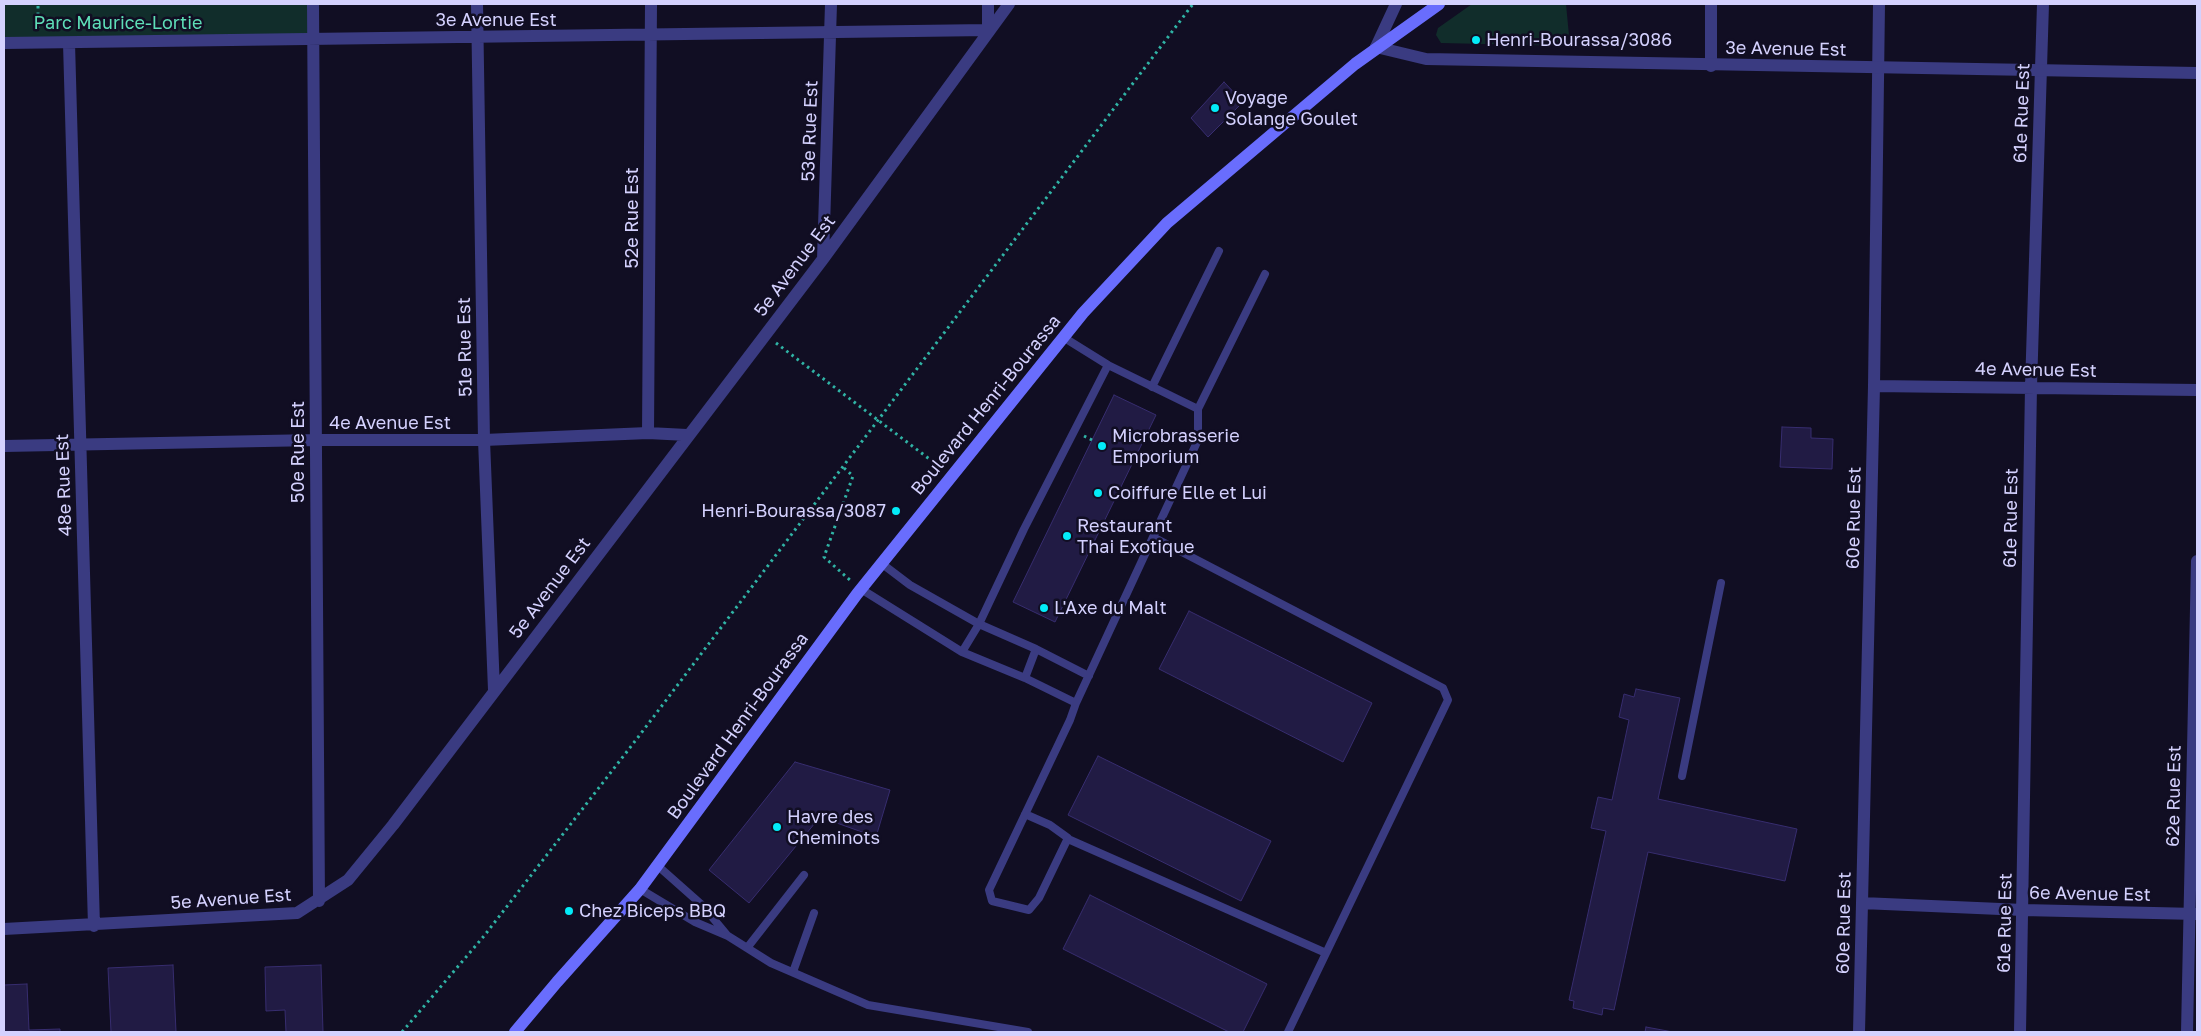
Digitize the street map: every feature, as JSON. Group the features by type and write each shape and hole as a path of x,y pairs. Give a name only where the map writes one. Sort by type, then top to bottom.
{"main road":[{"name":"Boulevard Henri-Bourassa","path":"515,1032 640,889 861,589 1063,337 1167,223 1376,47 1439,4"}],"street":[{"name":"50e Rue Est","path":"313,4 318,901"},
{"name":"51e Rue Est","path":"477,4 484,440 494,690"},
{"name":"52e Rue Est","path":"648,433 651,4"},
{"name":"53e Rue Est","path":"823,259 832,4"},
{"path":"988,4 988,30"},
{"name":"5e Avenue Est","path":"4,929 94,926 297,913 348,880 376,846 687,435 823,259 988,30 1009,4"},
{"path":"1376,47 1396,4"},
{"path":"1711,4 1711,66"},
{"name":"60e Rue Est","path":"1859,1032 1874,386 1879,4"},
{"name":"61e Rue Est","path":"2020,1032 2031,387 2043,4"},
{"name":"3e Avenue Est","path":"4,43 313,38 651,36 988,30"},
{"name":"48e Rue Est","path":"69,43 94,926"},
{"name":"3e Avenue Est","path":"1376,47 1426,59 1711,66 2197,73"},
{"name":"4e Avenue Est","path":"1874,386 2197,390"},
{"name":"4e Avenue Est","path":"4,446 316,440 484,440 648,433 687,435"},
{"name":"62e Rue Est","path":"2187,1032 2193,914 2197,561"},
{"name":"6e Avenue Est","path":"1862,903 2023,910 2193,914"}],"lane":[{"path":"1152,387 1219,251"},
{"path":"1068,839 1039,898 1029,910 992,901 989,890 1070,720 1076,703 1198,440 1198,409 1265,274"},
{"path":"1063,337 1108,365 1198,409"},
{"path":"962,652 979,624 1024,530 1108,365"},
{"path":"1153,537 1443,688 1448,700 1288,1032"},
{"path":"881,563 910,585 979,624 1036,649 1089,676"},
{"path":"1682,776 1722,583"},
{"path":"861,589 962,652 1025,678 1076,703"},
{"path":"1025,678 1036,649"},
{"path":"1025,814 1050,825 1068,839 1326,953"},
{"path":"658,866 702,905 728,936"},
{"path":"746,948 804,875"},
{"path":"640,889 694,922 728,936 772,963 868,1005 1028,1032"},
{"path":"793,972 814,913"}],"path":[{"path":"37,43 38,4"},
{"path":"402,1032 484,936 844,468 1193,4"},
{"path":"765,335 951,475"},
{"path":"844,468 853,476 824,558 861,589"}],"green space":[{"name":"Parc Maurice-Lortie","path":"4,4 313,4 313,38 4,43"},
{"path":"1472,4 1566,4 1570,46 1441,43 1436,35 1438,28"}],"building":[{"path":"1224,82 1243,102 1208,137 1191,118"},
{"path":"1114,395 1156,415 1055,622 1013,602"},
{"path":"1782,427 1811,428 1811,438 1833,439 1832,469 1780,467"},
{"path":"1189,611 1372,703 1343,762 1159,669"},
{"path":"1636,689 1680,698 1658,799 1797,829 1785,881 1648,852 1614,1010 1603,1008 1602,1015 1573,1008 1574,1001 1569,1000 1606,831 1591,828 1598,797 1612,800 1629,720 1619,717 1624,694 1634,697"},
{"path":"1098,756 1271,841 1241,901 1068,815"},
{"name":"Havre des Cheminots","path":"795,762 890,790 876,837 820,817 749,903 709,870"},
{"path":"1090,895 1267,984 1243,1032 1229,1032 1063,949"},
{"path":"173,965 176,1032 111,1032 108,968"},
{"path":"321,965 323,1032 286,1032 285,1010 266,1011 265,967"},
{"path":"27,984 29,1030 60,1029 60,1032 4,1032 4,985"},
{"path":"1646,1027 1673,1032 1645,1032"}],"place":[{"name":"Henri-Bourassa/3086","path":"1476,40"},
{"name":"Voyage Solange Goulet","path":"1215,108"},
{"name":"Microbrasserie Emporium","path":"1102,446"},
{"name":"Coiffure Elle et Lui","path":"1098,493"},
{"name":"Henri-Bourassa/3087","path":"896,511"},
{"name":"Restaurant Thai Exotique","path":"1067,536"},
{"name":"L'Axe du Malt","path":"1044,608"},
{"name":"Havre des Cheminots","path":"777,827"},
{"name":"Chez Biceps BBQ","path":"569,911"}]}
